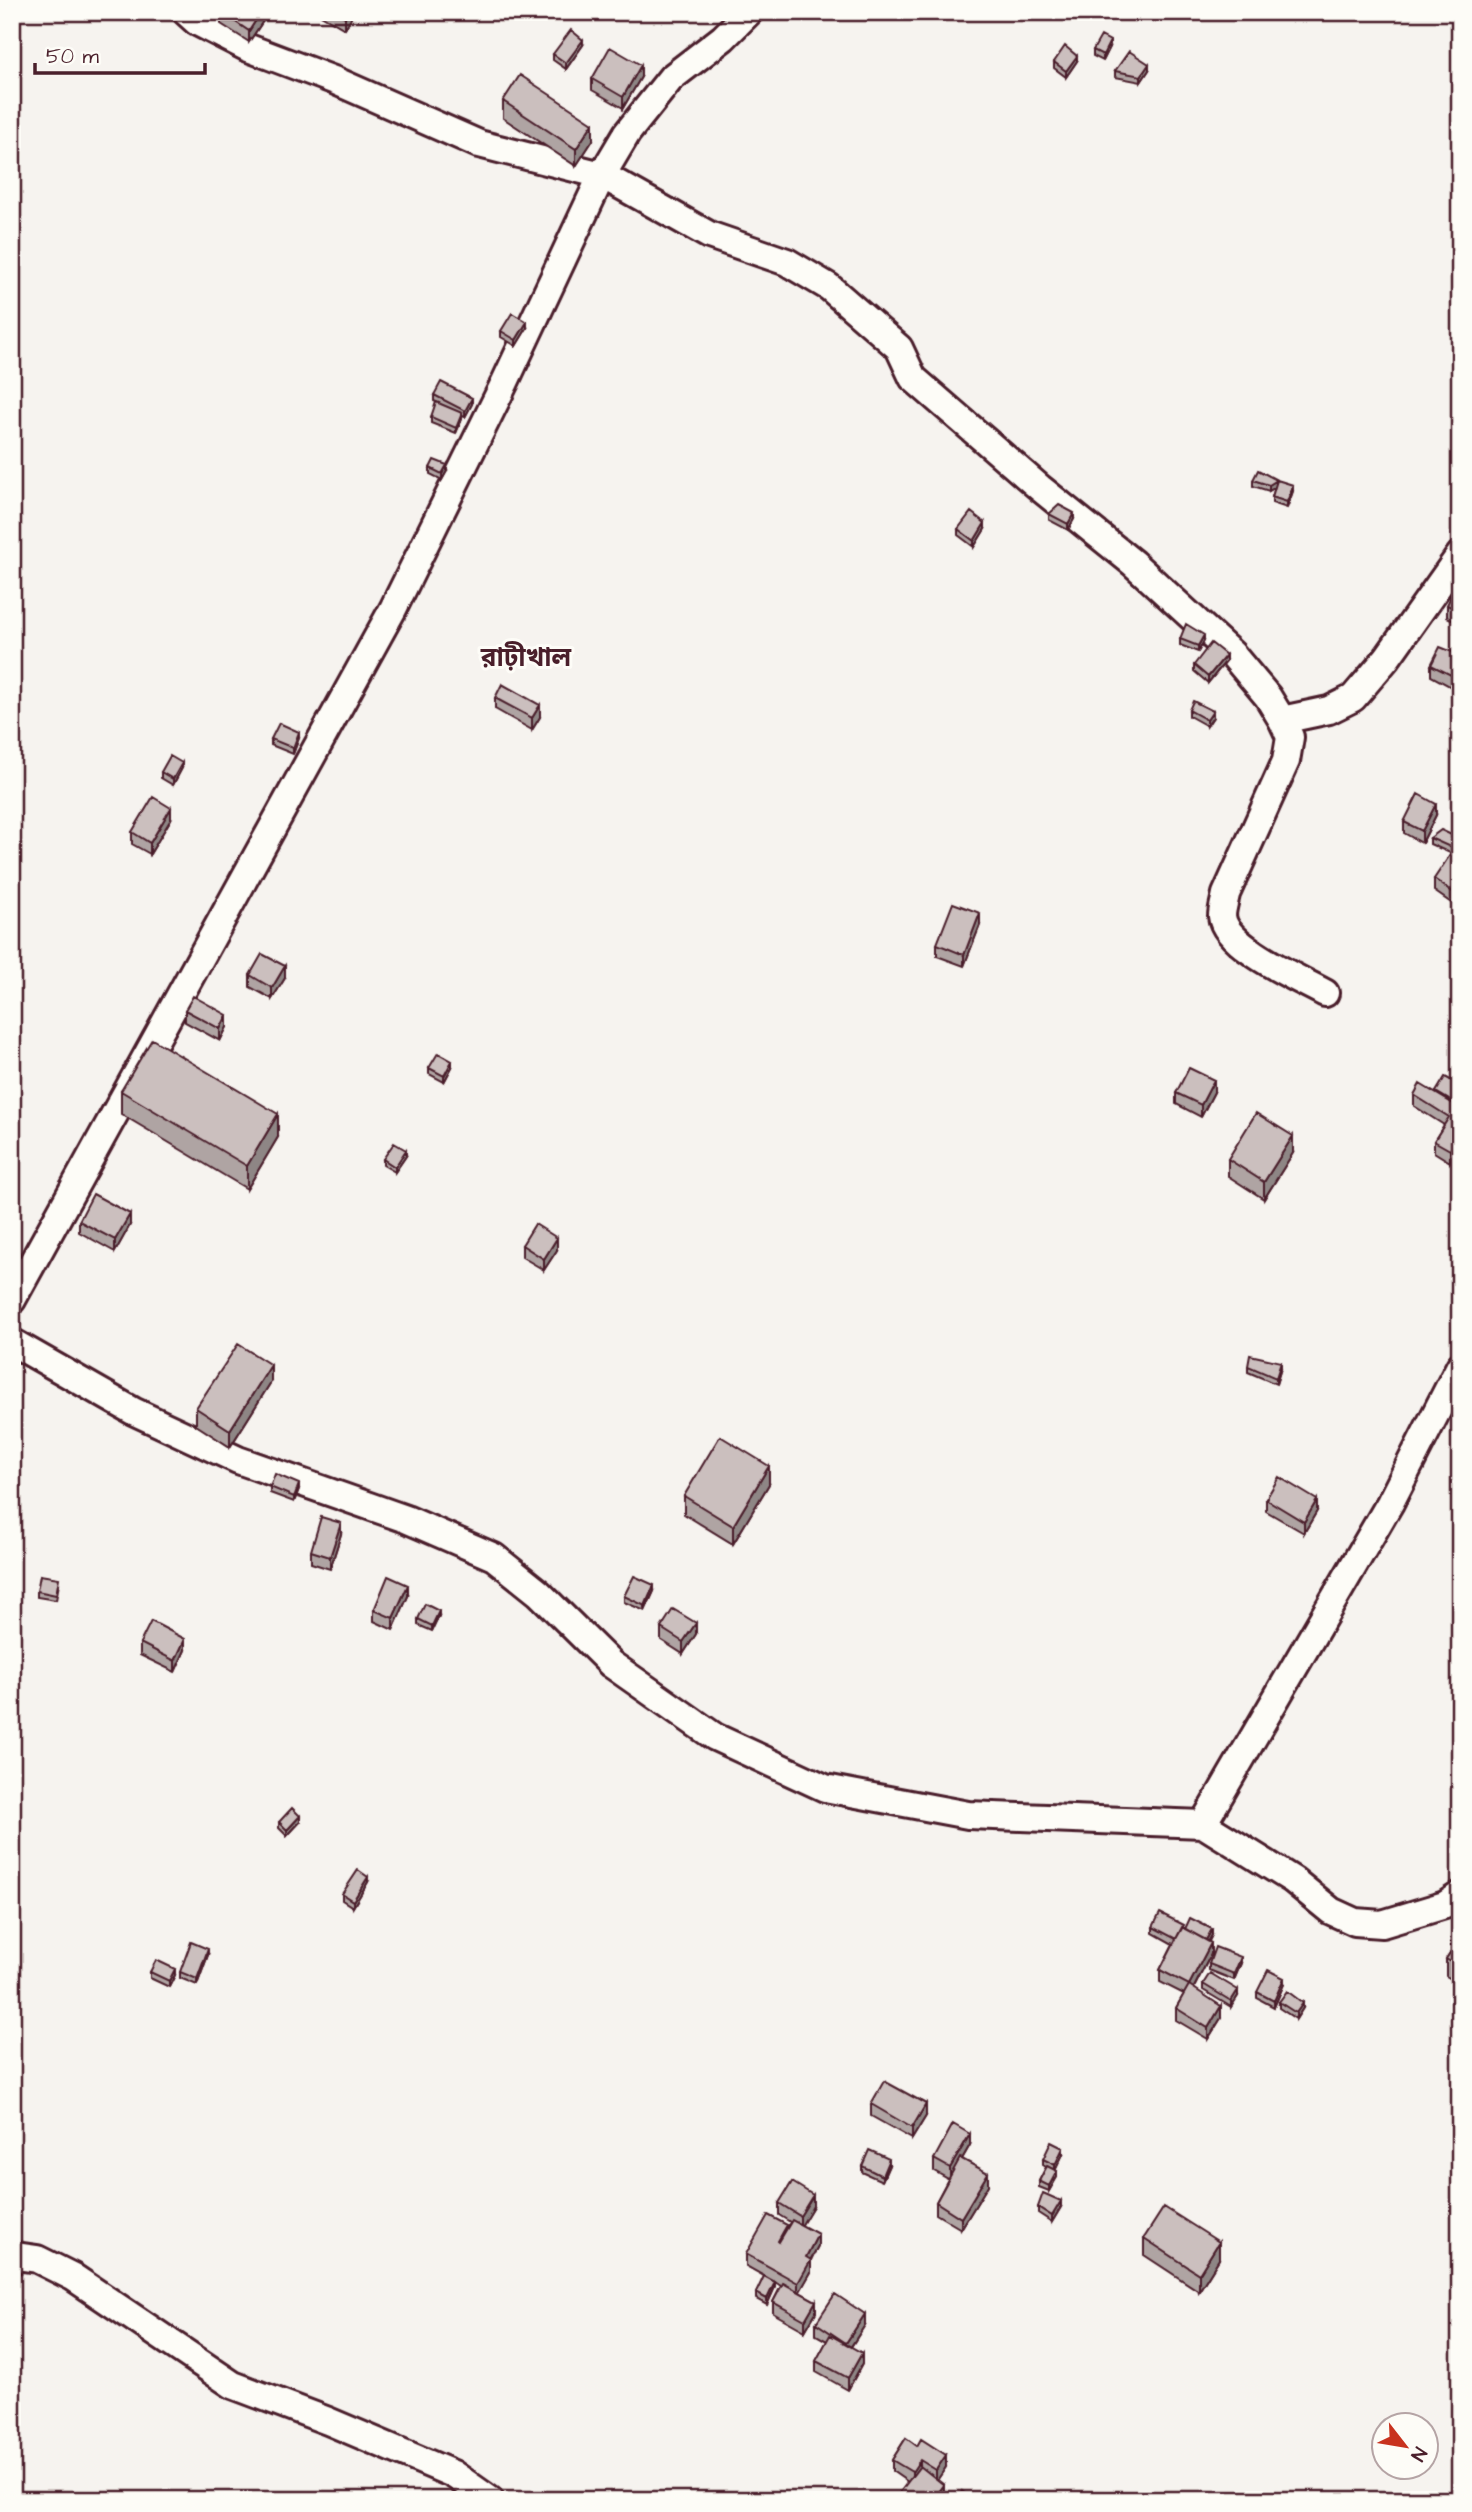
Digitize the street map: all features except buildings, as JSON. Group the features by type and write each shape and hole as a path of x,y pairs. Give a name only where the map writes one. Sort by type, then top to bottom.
{"street":[{"path":"186,12 197,22 246,47 336,81 479,144 602,175 709,235 787,262 829,287 899,348 913,378 1040,488 1133,563 1232,654 1268,697 1290,737 1286,761 1226,894 1222,916 1227,929 1244,947 1325,993"},
{"path":"12,1300 393,609 505,382 602,175 627,133 671,78 723,38 749,12"},
{"path":"1282,720 1329,710 1353,698 1387,658 1460,555"},
{"path":"12,1342 133,1410 238,1460 406,1519 495,1557 538,1593 611,1664 705,1730 825,1788 968,1815 1203,1824 1293,1880 1331,1912 1355,1922 1382,1924 1445,1905 1460,1895"},
{"path":"1203,1824 1390,1503 1460,1366"},
{"path":"12,2260 16,2256 37,2259 73,2277 233,2385 328,2421 453,2474 490,2500"}],"district":[{"name":"রাঢ়ীখাল","path":"526,657"}]}
